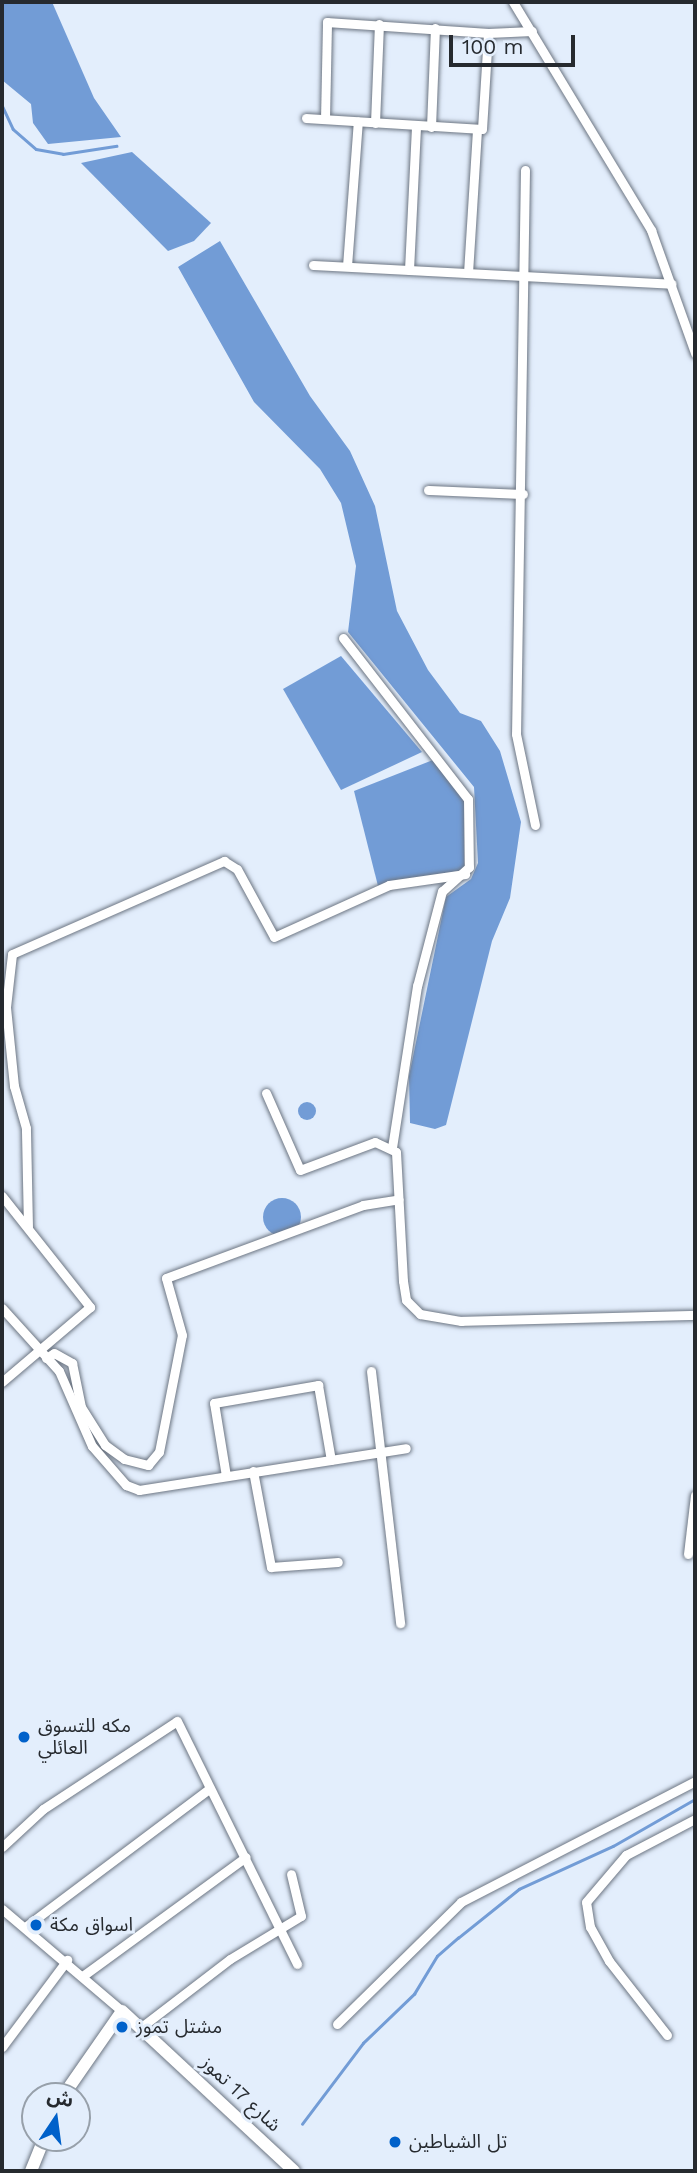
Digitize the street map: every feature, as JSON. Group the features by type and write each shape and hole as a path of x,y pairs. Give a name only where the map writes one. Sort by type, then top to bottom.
{"main road":[{"name":"شارع 17 تموز","path":"122,2011 294,2171"},
{"path":"73,2082 122,2011"},
{"path":"31,2171 38,2152"}],"street":[{"path":"513,2 651,230 695,353"},
{"path":"325,120 327,22 435,27 488,33 532,31"},
{"path":"375,123 379,24"},
{"path":"431,127 435,27"},
{"path":"306,118 477,130 486,126 488,33"},
{"path":"347,267 358,121"},
{"path":"409,270 416,126"},
{"path":"468,273 477,130"},
{"path":"525,170 523,494 516,734 534,825"},
{"path":"313,265 526,274 671,284"},
{"path":"428,490 523,494"},
{"path":"344,638 467,790 465,874"},
{"path":"28,1227 26,1128 14,1087 6,1007 12,954 223,861 237,869 274,937 389,886 465,874"},
{"path":"465,874 442,891 417,986 392,1147 399,1199 406,1300 427,1317 695,1315"},
{"path":"266,1093 300,1170 375,1142 392,1147"},
{"path":"2,1196 90,1307 43,1355 2,1382"},
{"path":"43,1355 54,1353 72,1363 82,1407 105,1445 124,1459 148,1465 159,1452 182,1335 166,1278 353,1209 399,1199"},
{"path":"2,1308 59,1371 92,1446 126,1485 139,1490 406,1448"},
{"path":"371,1371 400,1623"},
{"path":"226,1476 214,1403 318,1385 331,1460"},
{"path":"253,1471 271,1567 338,1562"},
{"path":"688,1554 695,1495"},
{"path":"2,1847 43,1808 177,1721 297,1964"},
{"path":"338,2024 461,1902 695,1781"},
{"path":"25,1927 210,1788"},
{"path":"667,2035 609,1961 590,1927 586,1902 626,1855 695,1819"},
{"path":"85,1975 246,1857"},
{"path":"140,2028 281,1929 302,1910 291,1874"},
{"name":"شارع 17 تموز","path":"3,1914 25,1927 67,1960 122,2011"},
{"path":"2,2047 67,1960"}],"water":[{"path":"2,2 52,2 94,98 121,137 48,144 33,123 31,104 2,80"},
{"path":"132,152 211,223 194,241 168,251 81,163"},
{"path":"220,241 310,396 350,451 375,506 397,611 428,670 460,713 481,721 500,751 521,822 510,898 492,941 446,1125 435,1129 410,1123 409,1076 446,897 471,879 478,863 474,787 348,632 356,566 341,503 320,469 254,402 178,267"},
{"path":"341,656 422,752 341,790 283,689"},
{"path":"438,758 464,791 464,870 378,886 354,791"},
{"path":"307,1102 313,1105 316,1111 313,1117 307,1120 301,1117 298,1111 301,1105"},
{"path":"282,1198 295,1204 301,1217 295,1230 282,1236 269,1230 263,1217 269,1204"}],"waterway":[{"path":"2,105 13,129 36,149 63,154 116,146"},
{"path":"302,2124 363,2043 414,1994 437,1956 458,1938 519,1889 613,1846 695,1799"}],"place":[{"name":"مكه للتسوق العائلي","path":"24,1737"},
{"name":"اسواق مكة","path":"36,1925"},
{"name":"مشتل تموز","path":"122,2027"},
{"name":"تل الشياطين","path":"395,2142"}]}
